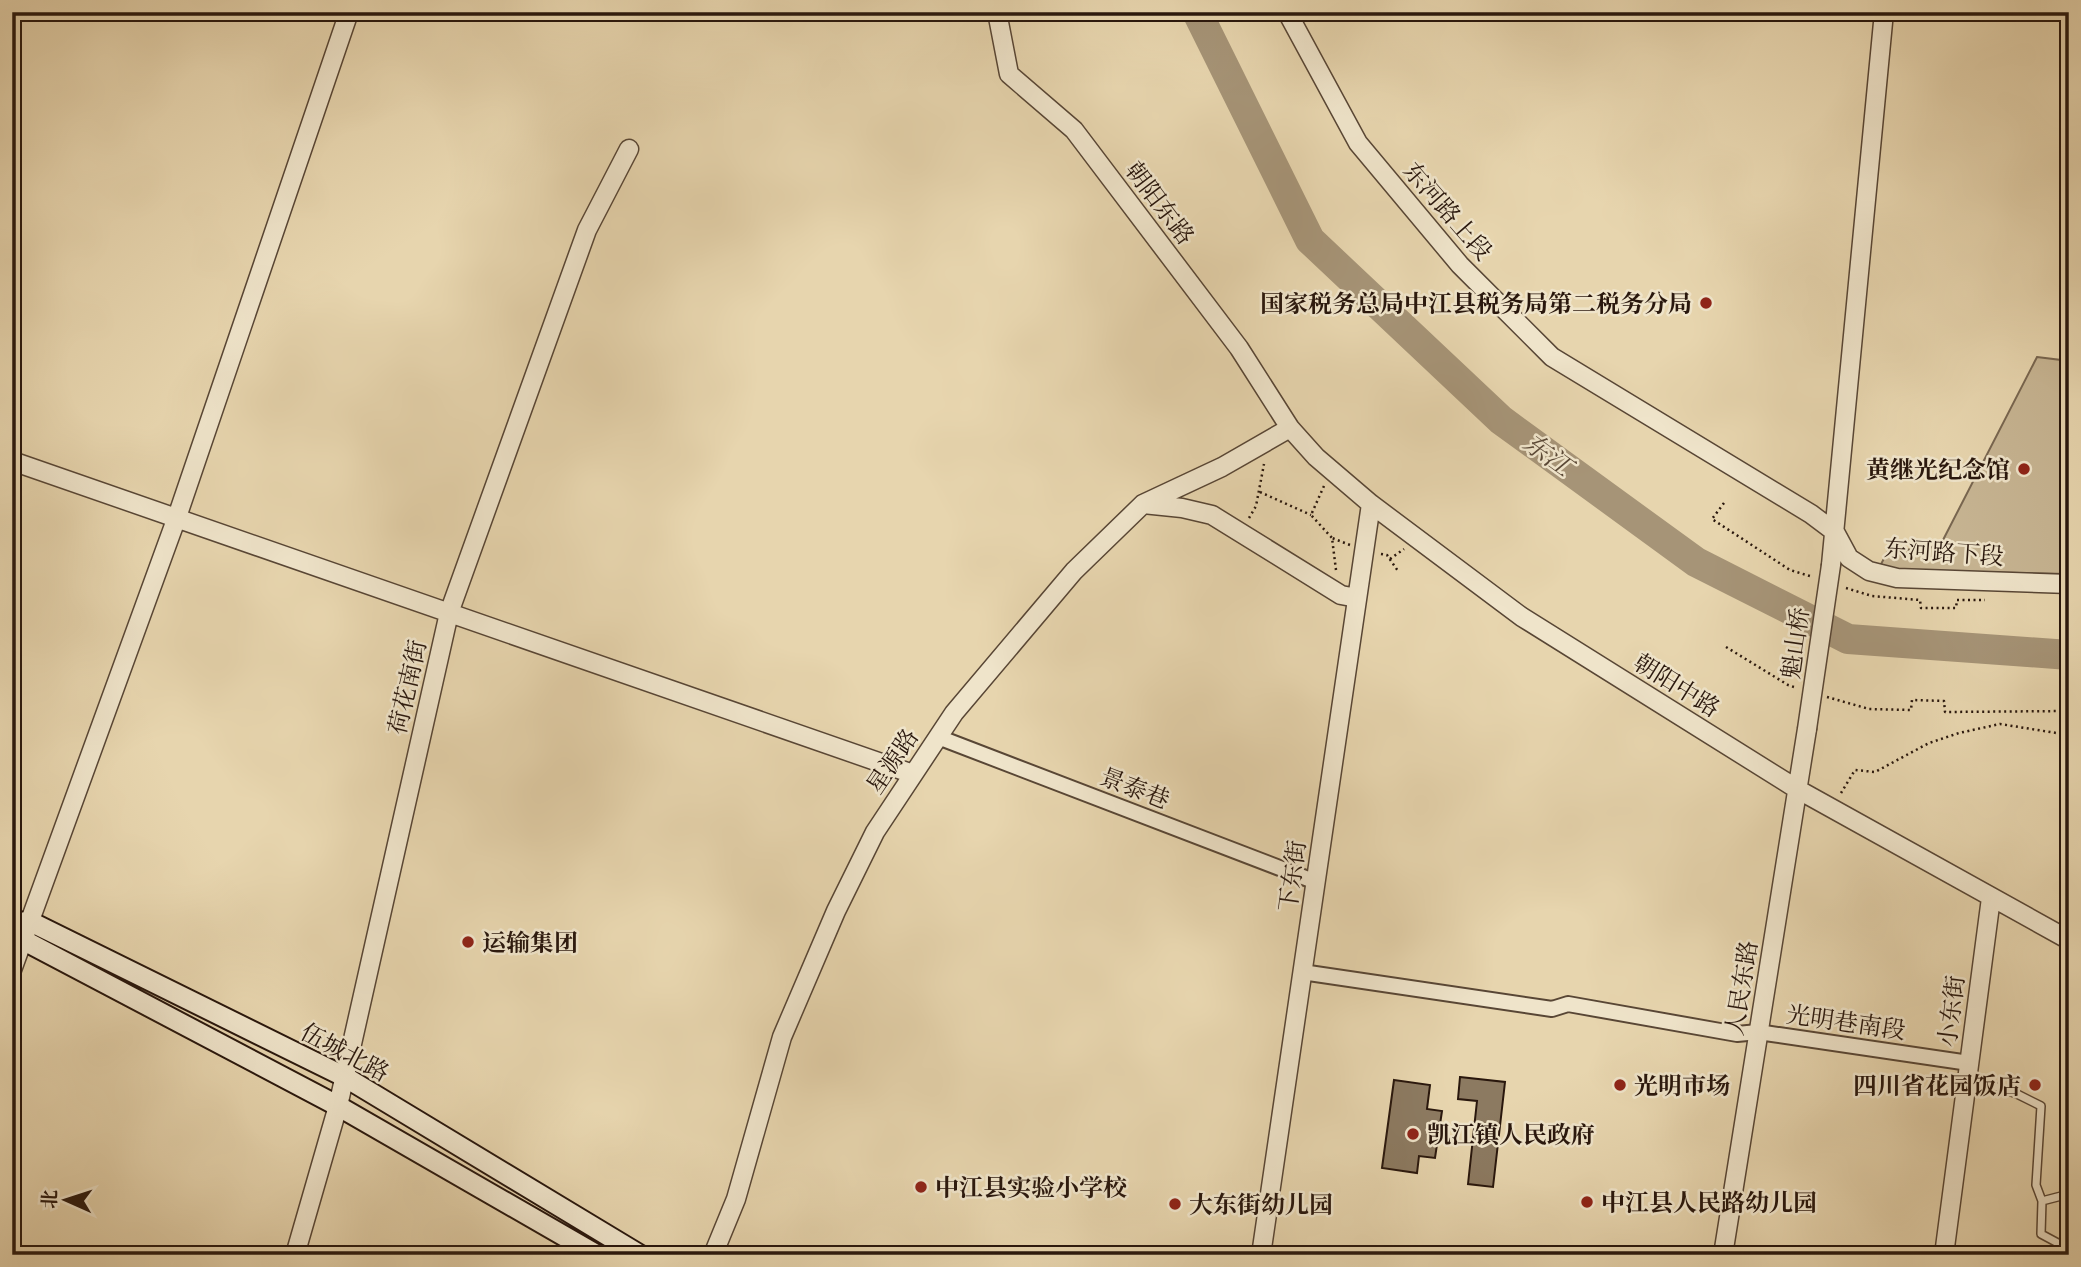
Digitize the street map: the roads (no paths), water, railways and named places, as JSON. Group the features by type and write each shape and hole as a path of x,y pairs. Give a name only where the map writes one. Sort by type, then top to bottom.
{"main road":[{"name":"伍城北路","path":"20,931 345,1077 640,1255"},
{"name":"伍城北路","path":"20,931 338,1106 597,1255"}],"street":[{"path":"12,970 20,931 177,517 349,12"},
{"name":"朝阳东路","path":"996,12 1009,74 1074,130 1239,348 1290,428"},
{"name":"东河路上段","path":"1287,12 1358,143 1460,265 1552,357 1835,531"},
{"name":"魁山桥","path":"1807,729 1835,531 1884,12"},
{"name":"荷花南街","path":"295,1255 345,1077 449,613 587,230 629,149"},
{"name":"星源路","path":"713,1255 736,1199 782,1037 836,911 875,832 937,737 1073,571 1143,504 1222,467 1290,428"},
{"name":"朝阳中路","path":"1290,428 1316,457 1371,504 1522,617 1797,789 2069,940"},
{"path":"12,461 913,774"},
{"path":"1143,504 1182,508 1212,515 1341,594 1357,598"},
{"name":"下东街","path":"1261,1255 1371,504"},
{"name":"东河路下段","path":"1835,531 1849,558 1869,571 1897,578 2069,583"},
{"name":"人民东路","path":"1723,1255 1807,729"},
{"name":"景泰巷","path":"937,737 1315,882"},
{"name":"小东街","path":"1944,1255 1991,898"},
{"name":"光明巷南段","path":"1302,972 1552,1009 1568,1004 1737,1034 1758,1032 1968,1070"}],"lane":[{"path":"1968,1070 2041,1106 2036,1185 2042,1201 2041,1234 2069,1249"},
{"path":"2042,1201 2069,1194"}],"waterway":[{"name":"东江","path":"1197,12 1310,240 1501,420 1696,562 1848,639 2069,655"}],"place":[{"name":"国家税务总局中江县税务局第二税务分局","path":"1706,303"},
{"name":"黄继光纪念馆","path":"2024,469"},
{"name":"运输集团","path":"468,942"},
{"name":"光明市场","path":"1620,1085"},
{"name":"四川省花园饭店","path":"2035,1085"},
{"name":"凯江镇人民政府","path":"1413,1134"},
{"name":"中江县实验小学校","path":"921,1187"},
{"name":"中江县人民路幼儿园","path":"1587,1202"},
{"name":"大东街幼儿园","path":"1175,1204"}]}
